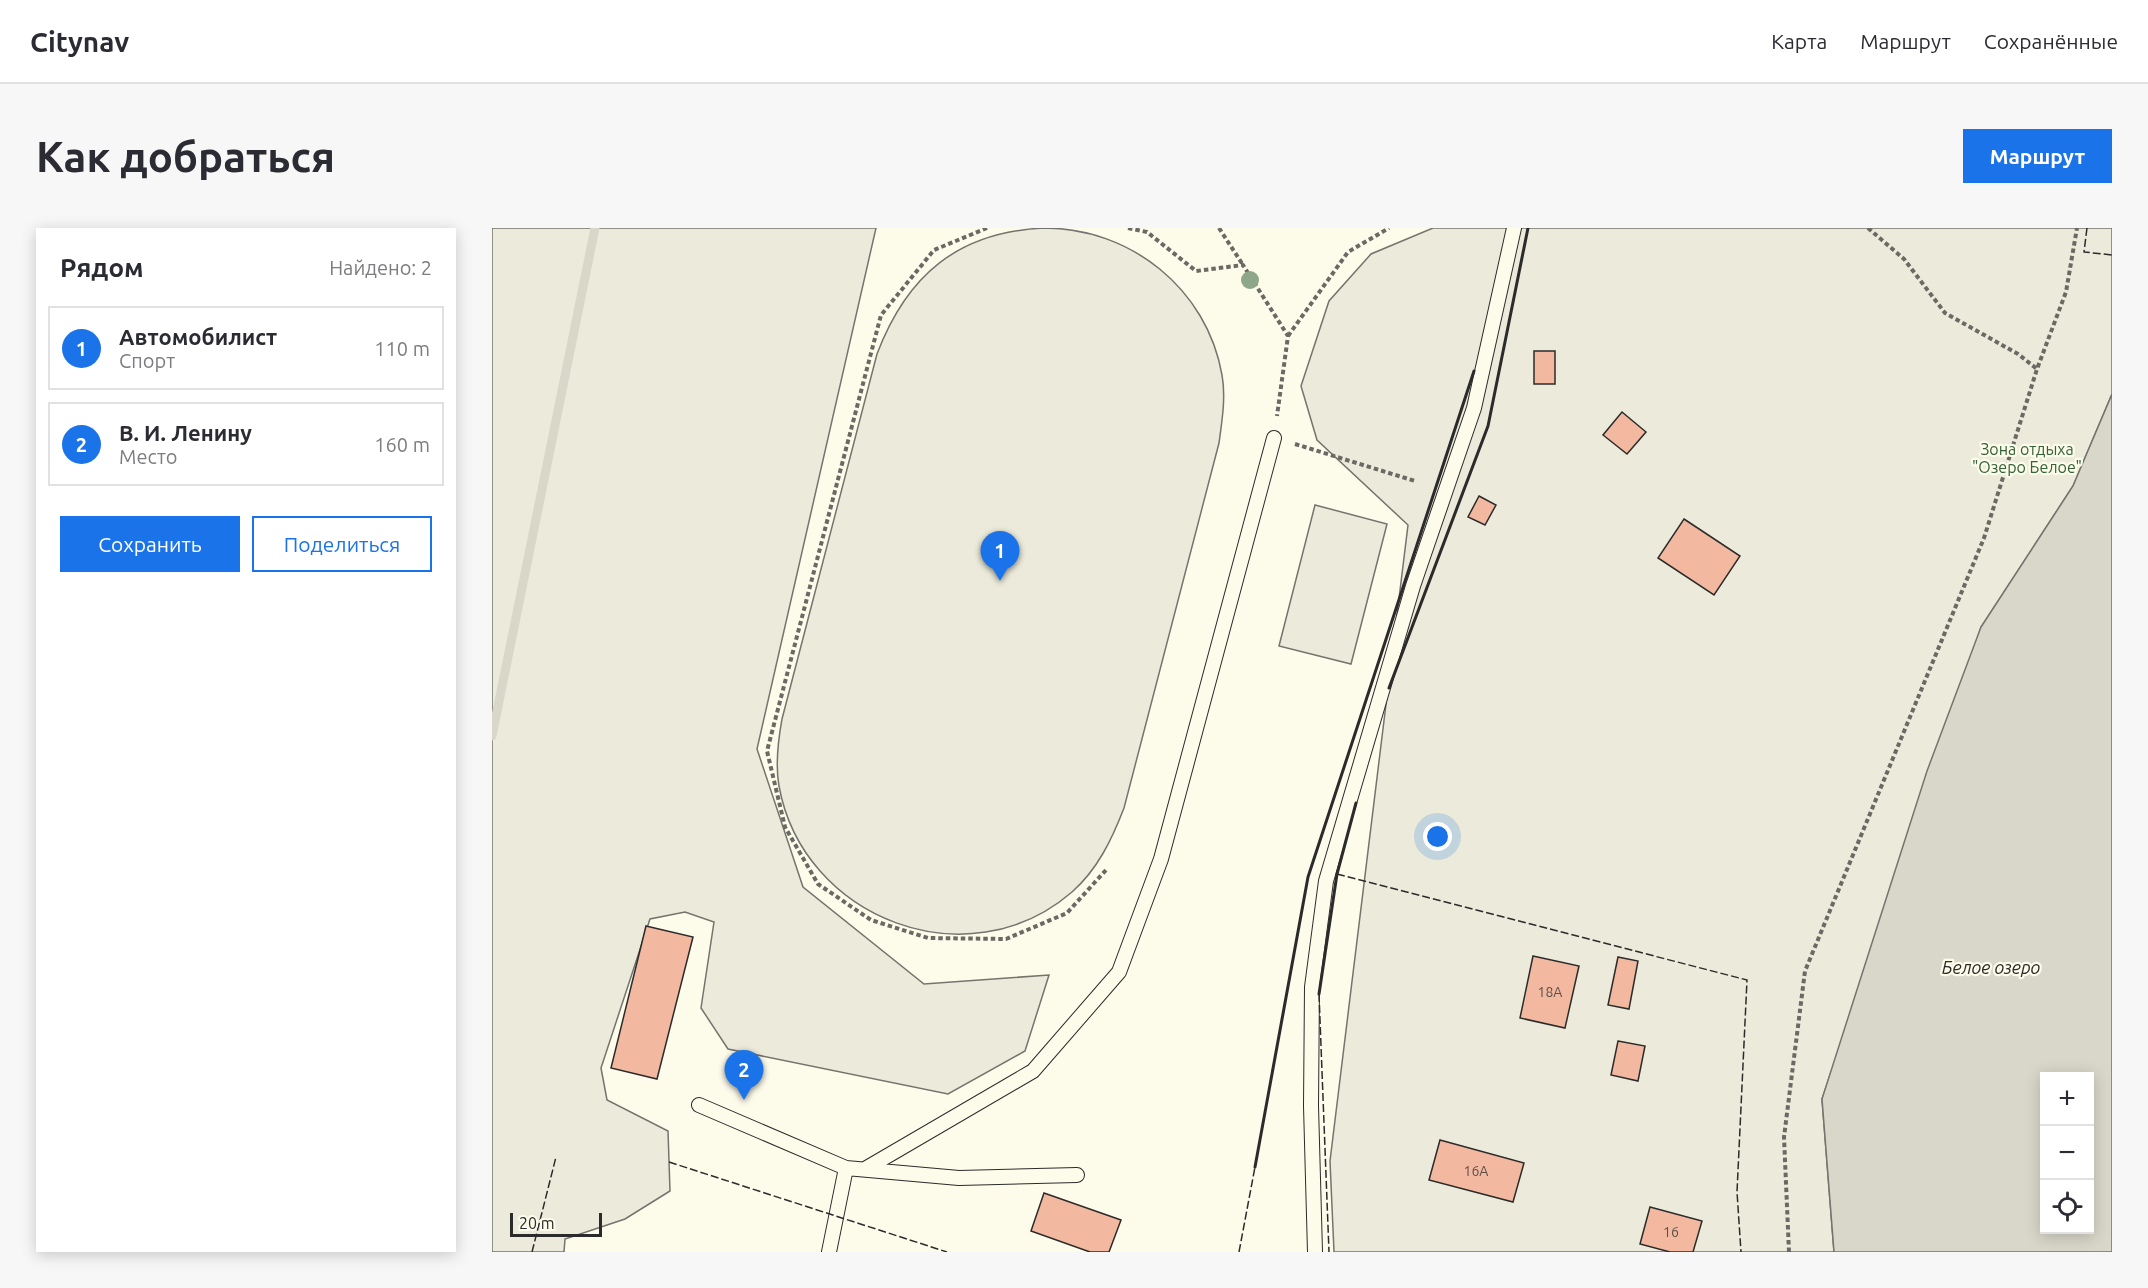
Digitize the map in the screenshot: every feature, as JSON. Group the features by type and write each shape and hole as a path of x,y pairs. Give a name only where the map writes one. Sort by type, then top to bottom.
{"lane":[{"path":"1315,1252 1311,1106 1312,987 1326,880 1413,586 1474,408 1514,228"},
{"path":"865,1168 1033,1071 1119,972 1161,859 1274,438"},
{"path":"699,1105 846,1168 959,1178 1077,1175"},
{"path":"829,1252 846,1168"}],"path":[{"path":"987,228 934,250 880,315 767,751 785,827 818,884 871,920 928,938 1006,939 1067,913 1106,870"},
{"path":"1128,228 1147,232 1196,270 1243,265"},
{"path":"1219,228 1288,336"},
{"path":"1389,228 1348,252 1288,336 1274,438 1415,481"},
{"path":"1868,228 1904,259 1945,313 2018,354 2037,369"},
{"path":"1790,1252 1784,1137 1806,971 1984,537 2037,369 2066,292 2077,228"}],"green space":[{"path":"492,228 876,228 757,749 803,887 924,984 1049,975 1025,1051 948,1094 728,1049 701,1008 714,922 685,912 650,919 601,1068 607,1100 668,1131 670,1191 625,1219 565,1239 564,1252 492,1252"},
{"path":"1044,228 1076,231 1106,239 1135,252 1160,269 1182,291 1200,316 1214,344 1222,375 1224,400 1219,443 1124,808 1103,853 1089,874 1072,892 1031,919 986,932 940,933 896,923 855,902 820,871 794,832 779,786 777,761 779,736 877,354 889,326 920,280 961,249 986,238 1013,231"},
{"name":"Зона отдыха \"Озеро Белое\"","path":"1433,228 2112,228 2112,394 2073,486 1981,627 1822,1099 1834,1252 1334,1252 1330,1161 1408,525 1317,440 1301,386 1329,301 1371,254"},
{"path":"1315,505 1387,524 1351,664 1279,646"}],"water":[{"name":"Белое озеро","path":"2112,394 2112,1252 1834,1252 1822,1099 1927,771 1981,627 2073,486"}],"building":[{"path":"1534,351 1555,351 1555,384 1534,384"},
{"path":"1622,412 1646,432 1627,454 1603,435"},
{"path":"1479,496 1496,505 1485,525 1468,517"},
{"path":"1684,519 1740,556 1714,595 1658,558"},
{"path":"646,926 693,937 657,1079 611,1068"},
{"path":"1533,956 1579,966 1565,1028 1520,1018"},
{"path":"1618,957 1638,961 1629,1009 1608,1005"},
{"path":"1618,1041 1645,1046 1638,1081 1611,1075"},
{"path":"1440,1140 1524,1163 1513,1202 1429,1180"},
{"path":"1044,1193 1121,1220 1109,1252 1090,1252 1031,1231"},
{"path":"1650,1207 1702,1221 1693,1252 1670,1252 1640,1244"}],"waterway":[{"path":"492,736 595,228"}],"fence":[{"path":"2087,228 2084,252 2112,255"},
{"path":"1337,874 1747,980 1737,1192 1741,1252"},
{"path":"1319,994 1329,1252"},
{"path":"532,1252 556,1157"},
{"path":"669,1162 947,1252"},
{"path":"1239,1252 1255,1167"}],"wall":[{"path":"1389,688 1488,426 1528,228"},
{"path":"1255,1167 1308,877 1474,371"},
{"path":"1319,994 1337,874 1356,803"}],"place":[{"name":"Автомобилист","path":"1000,581"},
{"name":"В. И. Ленину","path":"744,1100"}]}
